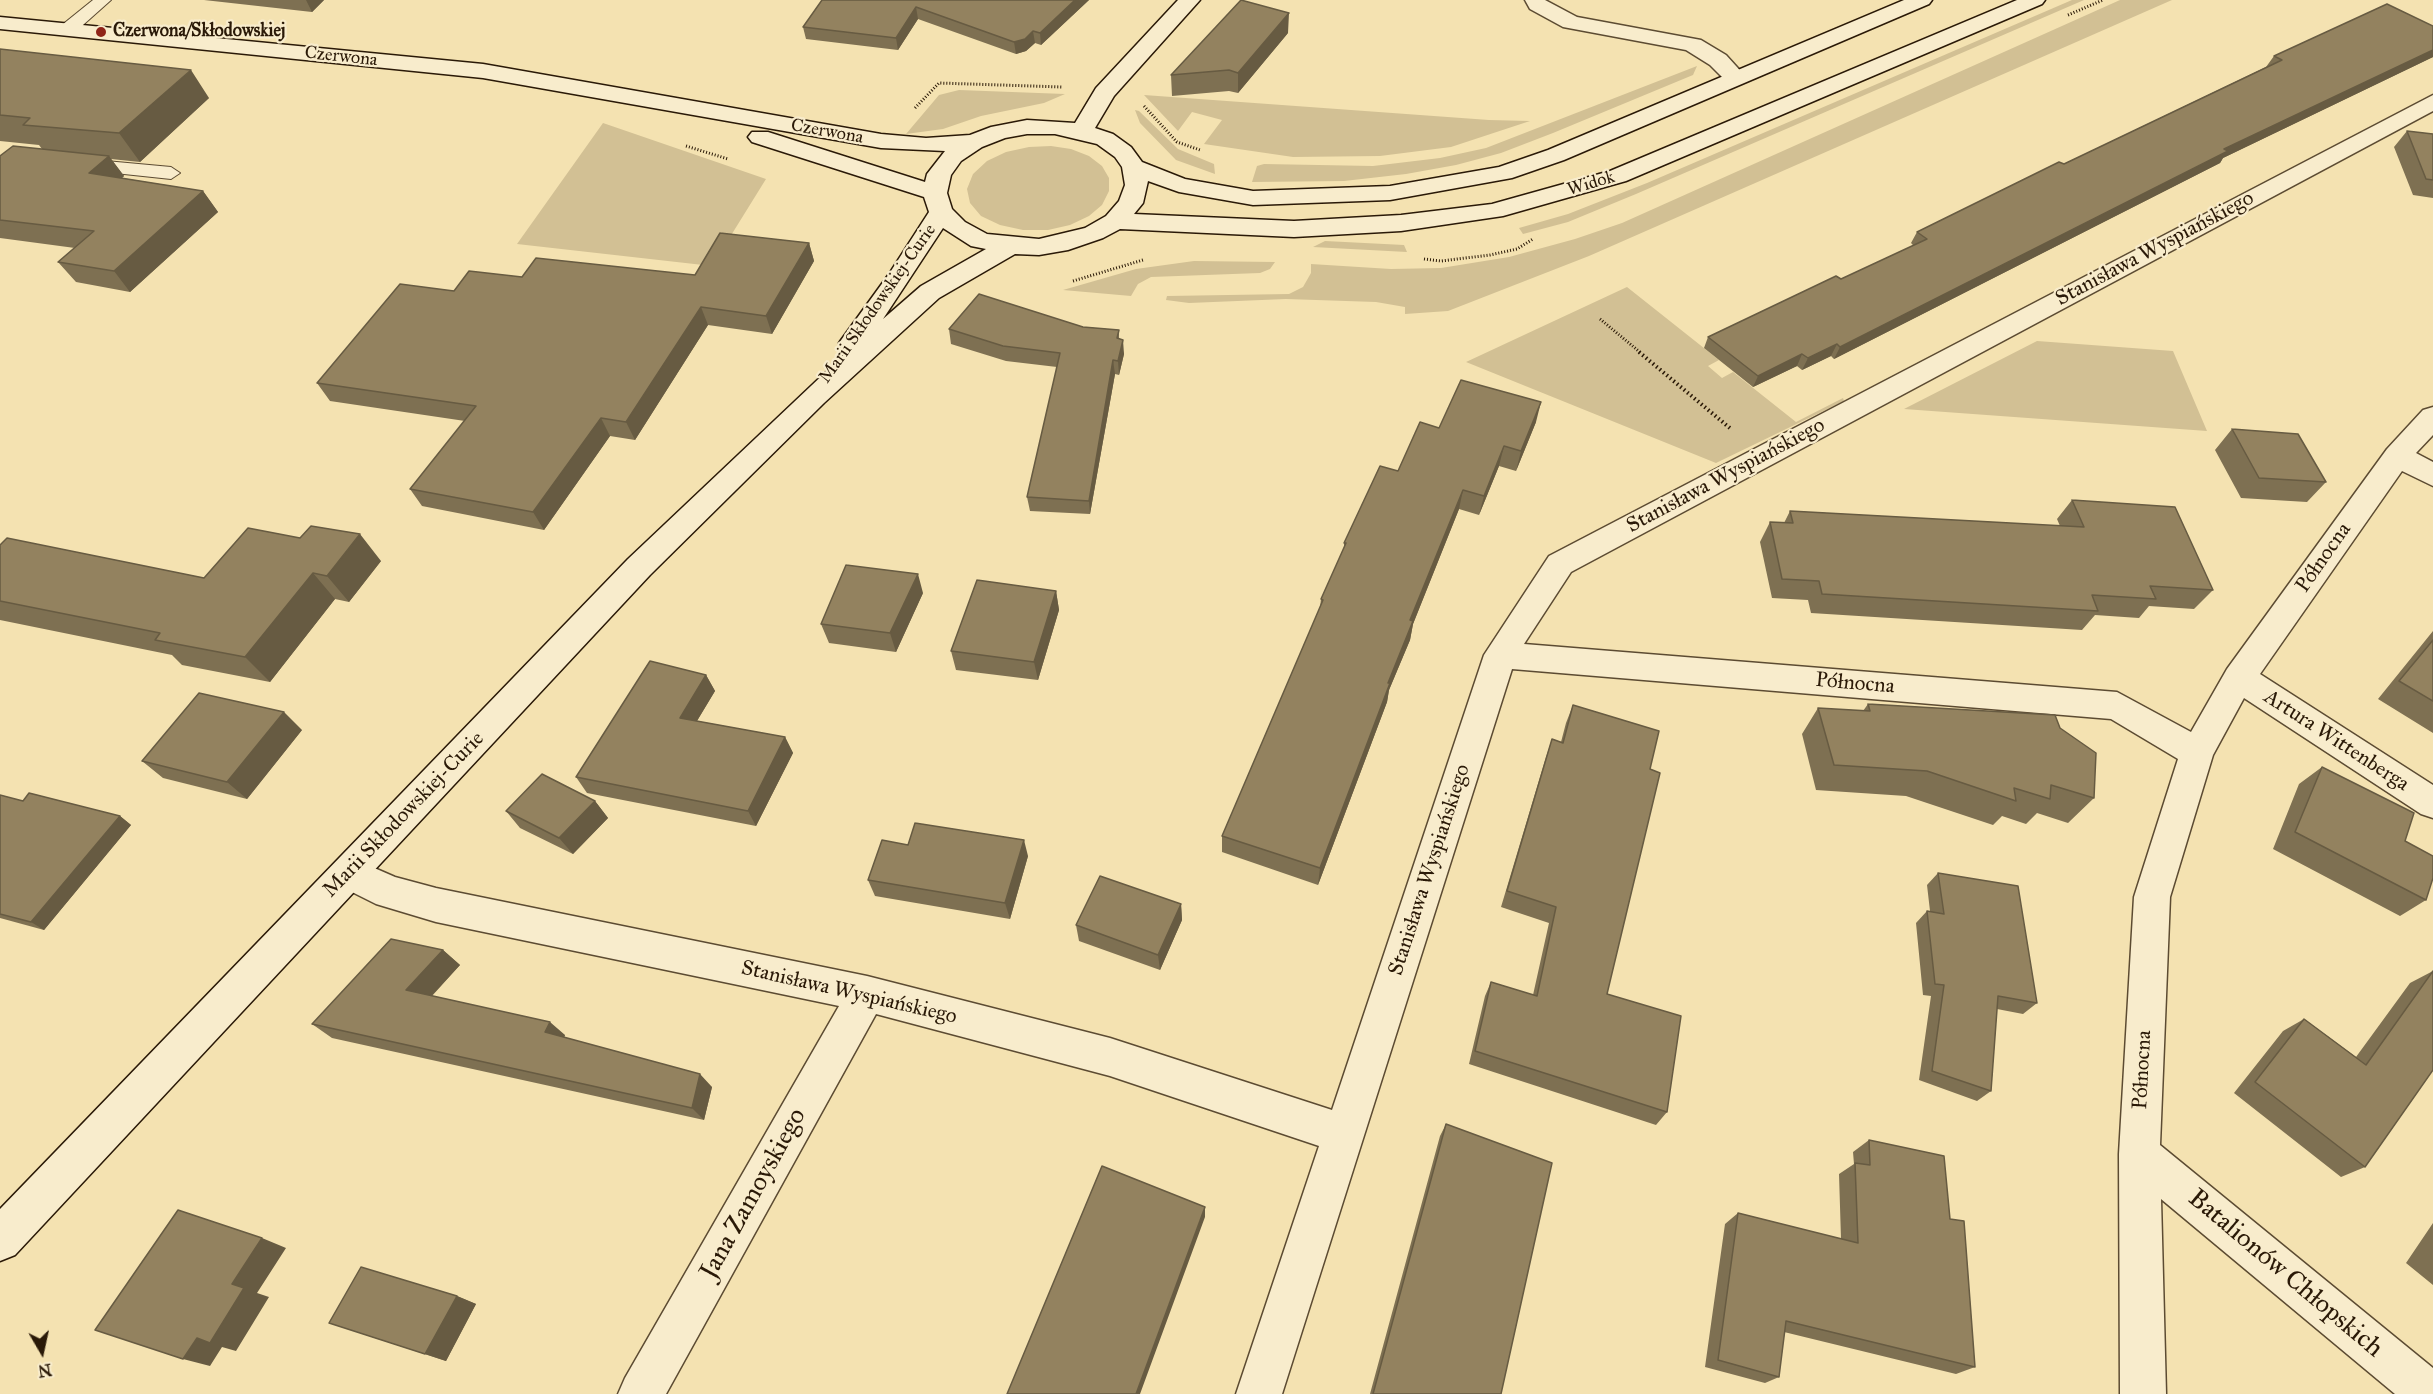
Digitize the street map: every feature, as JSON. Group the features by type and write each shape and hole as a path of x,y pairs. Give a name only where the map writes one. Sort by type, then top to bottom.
{"street":[{"path":"1082,131 1104,93 1190,0"},
{"path":"1534,0 1537,5 1571,22 1693,45 1718,60 1735,77"},
{"name":"Widok","path":"1134,167 1179,185 1253,198 1332,197 1390,193 1504,173 1556,155 1735,77 1922,0"},
{"name":"Widok","path":"1115,221 1305,228 1445,219 1504,208 1618,176 2035,0"},
{"name":"Czerwona","path":"0,22 483,71 881,141 926,145 974,142"},
{"name":"Stanisława Wyspiańskiego","path":"1259,1394 1500,655 1560,564 2433,102"},
{"name":"Czerwona","path":"680,107 938,202"},
{"path":"1027,127 1055,127 1082,131 1105,139 1123,152 1134,167 1137,185 1131,203 1115,221 1094,233 1068,242 1039,247 1010,246 980,240 956,227 938,202 939,174 953,156 974,142 999,132 1027,127"},
{"name":"Marii Skłodowskiej-Curie","path":"814,396 898,279 938,202"},
{"name":"Marii Skłodowskiej-Curie","path":"0,1240 639,567 814,396 930,292 1010,246"},
{"name":"Północna","path":"2143,1394 2139,1154 2151,897 2197,753 2239,678 2397,456 2433,417"},
{"path":"2397,456 2433,475"},
{"name":"Północna","path":"1500,655 2117,706 2197,753"},
{"name":"Artura Wittenberga","path":"2239,678 2433,803"},
{"name":"Stanisława Wyspiańskiego","path":"349,873 389,892 436,905 867,994 1110,1058 1343,1134"},
{"name":"Jana Zamoyskiego","path":"641,1394 867,994"},
{"name":"Batalionów Chłopskich","path":"2139,1154 2430,1394"}],"lane":[{"path":"68,29 103,0"},
{"path":"68,163 171,173"}],"path":[{"path":"910,113 939,83 1063,87"},
{"path":"1143,105 1177,142 1209,153"},
{"path":"684,145 728,159"},
{"path":"1419,258 1442,261 1490,255 1517,249 1534,239"},
{"path":"1600,319 1763,457"}],"shaded area":[{"path":"2072,0 2084,0 1636,194 1568,222 1523,234 1519,228 1568,214 1647,183"},
{"path":"2120,0 2172,0 1589,256 1448,311 1405,314 1405,307 1376,302 1286,299 1189,303 1166,300 1167,296 1289,294 1303,287 1311,273 1311,264 1391,269 1441,268 1509,257 1575,239 1622,223"},
{"path":"1697,66 1693,75 1553,133 1501,153 1456,165 1406,174 1344,181 1252,182 1257,166 1264,164 1373,166 1440,158 1486,148"},
{"path":"959,90 1065,94 1044,103 981,116 943,129 906,134 939,95"},
{"path":"1144,95 1530,121 1451,147 1380,156 1293,157 1204,144 1222,120 1192,112 1178,131"},
{"path":"1135,110 1139,111 1178,149 1214,164 1215,174 1176,160 1140,123"},
{"path":"603,123 766,179 712,266 517,244"},
{"path":"1051,146 1071,149 1089,156 1102,166 1109,178 1109,191 1102,205 1089,216 1070,225 1048,230 1023,230 1000,225 981,216 970,203 967,189 973,174 987,161 1006,152 1029,147"},
{"path":"1325,241 1404,245 1407,252 1313,247"},
{"path":"1194,261 1275,262 1270,269 1260,273 1151,277 1138,284 1131,296 1063,290 1136,269"},
{"path":"1627,287 1719,360 1708,366 1722,378 1733,372 1796,422 1843,398 1844,401 1716,463 1466,362"},
{"path":"2037,341 2173,351 2207,431 1904,409"}],"building":[{"path":"822,0 1075,0 1040,33 1033,31 1025,39 1014,42 916,7 896,38 803,27"},
{"path":"1241,0 1289,13 1238,73 1229,70 1171,75"},
{"path":"2387,4 2433,26 2433,50 2224,149 2228,151 1840,347 1837,344 1808,358 1802,354 1758,376 1708,337 1836,276 1841,279 1927,239 1917,232 2059,162 2064,164 2282,60 2274,56"},
{"path":"0,49 191,70 119,133 23,125 30,118 0,115"},
{"path":"2407,131 2433,134 2433,180 2426,179"},
{"path":"13,146 109,156 89,173 203,191 114,271 58,262 94,231 0,220 0,156"},
{"path":"720,233 809,243 766,316 701,307 626,422 601,418 533,512 410,489 476,406 317,383 400,284 454,291 469,271 522,277 536,258 695,275"},
{"path":"979,294 1083,327 1119,330 1117,338 1123,340 1118,361 1113,360 1089,501 1027,497 1060,353 1003,346 949,329"},
{"path":"1461,380 1541,402 1521,451 1504,446 1484,496 1463,490 1410,620 1413,621 1320,868 1222,836 1323,600 1321,599 1346,543 1344,543 1380,466 1398,471 1420,422 1439,428"},
{"path":"2232,429 2298,434 2326,482 2259,478"},
{"path":"2072,500 2175,507 2213,590 2150,586 2156,599 2092,595 2098,611 1822,594 1819,581 1782,579 1770,522 1793,523 1790,511 2084,527"},
{"path":"311,526 360,534 327,576 313,573 245,657 155,640 160,633 0,601 0,545 7,538 204,578 248,528 300,538"},
{"path":"846,565 918,574 890,633 821,624"},
{"path":"977,580 1056,591 1034,662 951,651"},
{"path":"2433,640 2433,701 2399,681"},
{"path":"650,661 706,675 680,718 785,737 748,811 576,777"},
{"path":"199,693 284,712 227,782 142,761"},
{"path":"1868,704 2055,715 2060,728 2096,753 2094,798 2051,785 2050,799 2014,788 2016,801 1927,771 1834,765 1818,708 1870,711"},
{"path":"1573,705 1659,731 1650,769 1660,773 1607,994 1681,1016 1667,1112 1475,1051 1491,982 1537,996 1556,907 1507,891 1552,739 1563,743"},
{"path":"2322,767 2414,813 2405,841 2433,856 2433,878 2426,900 2295,832"},
{"path":"542,774 595,801 559,838 506,811"},
{"path":"29,793 120,816 31,922 0,914 0,795 23,801"},
{"path":"915,823 1024,840 1005,903 868,880 882,840 908,845"},
{"path":"1938,873 2018,886 2037,1003 1998,996 1991,1091 1932,1071 1944,985 1935,984 1927,911 1944,914"},
{"path":"1100,876 1181,904 1158,955 1076,925"},
{"path":"391,939 443,950 406,990 550,1022 545,1032 700,1074 692,1108 312,1024"},
{"path":"2433,971 2433,1070 2365,1167 2255,1082 2304,1019 2366,1065"},
{"path":"1446,1124 1552,1163 1501,1394 1373,1394"},
{"path":"1869,1140 1944,1156 1950,1219 1964,1221 1975,1367 1786,1321 1779,1377 1718,1360 1738,1213 1858,1243 1855,1163 1870,1165"},
{"path":"1102,1166 1205,1207 1136,1394 1007,1394"},
{"path":"178,1210 262,1238 232,1284 244,1288 210,1343 197,1338 183,1359 95,1330"},
{"path":"361,1267 457,1296 425,1354 329,1323"}],"place":[{"name":"Czerwona/Skłodowskiej","path":"101,32"}]}
